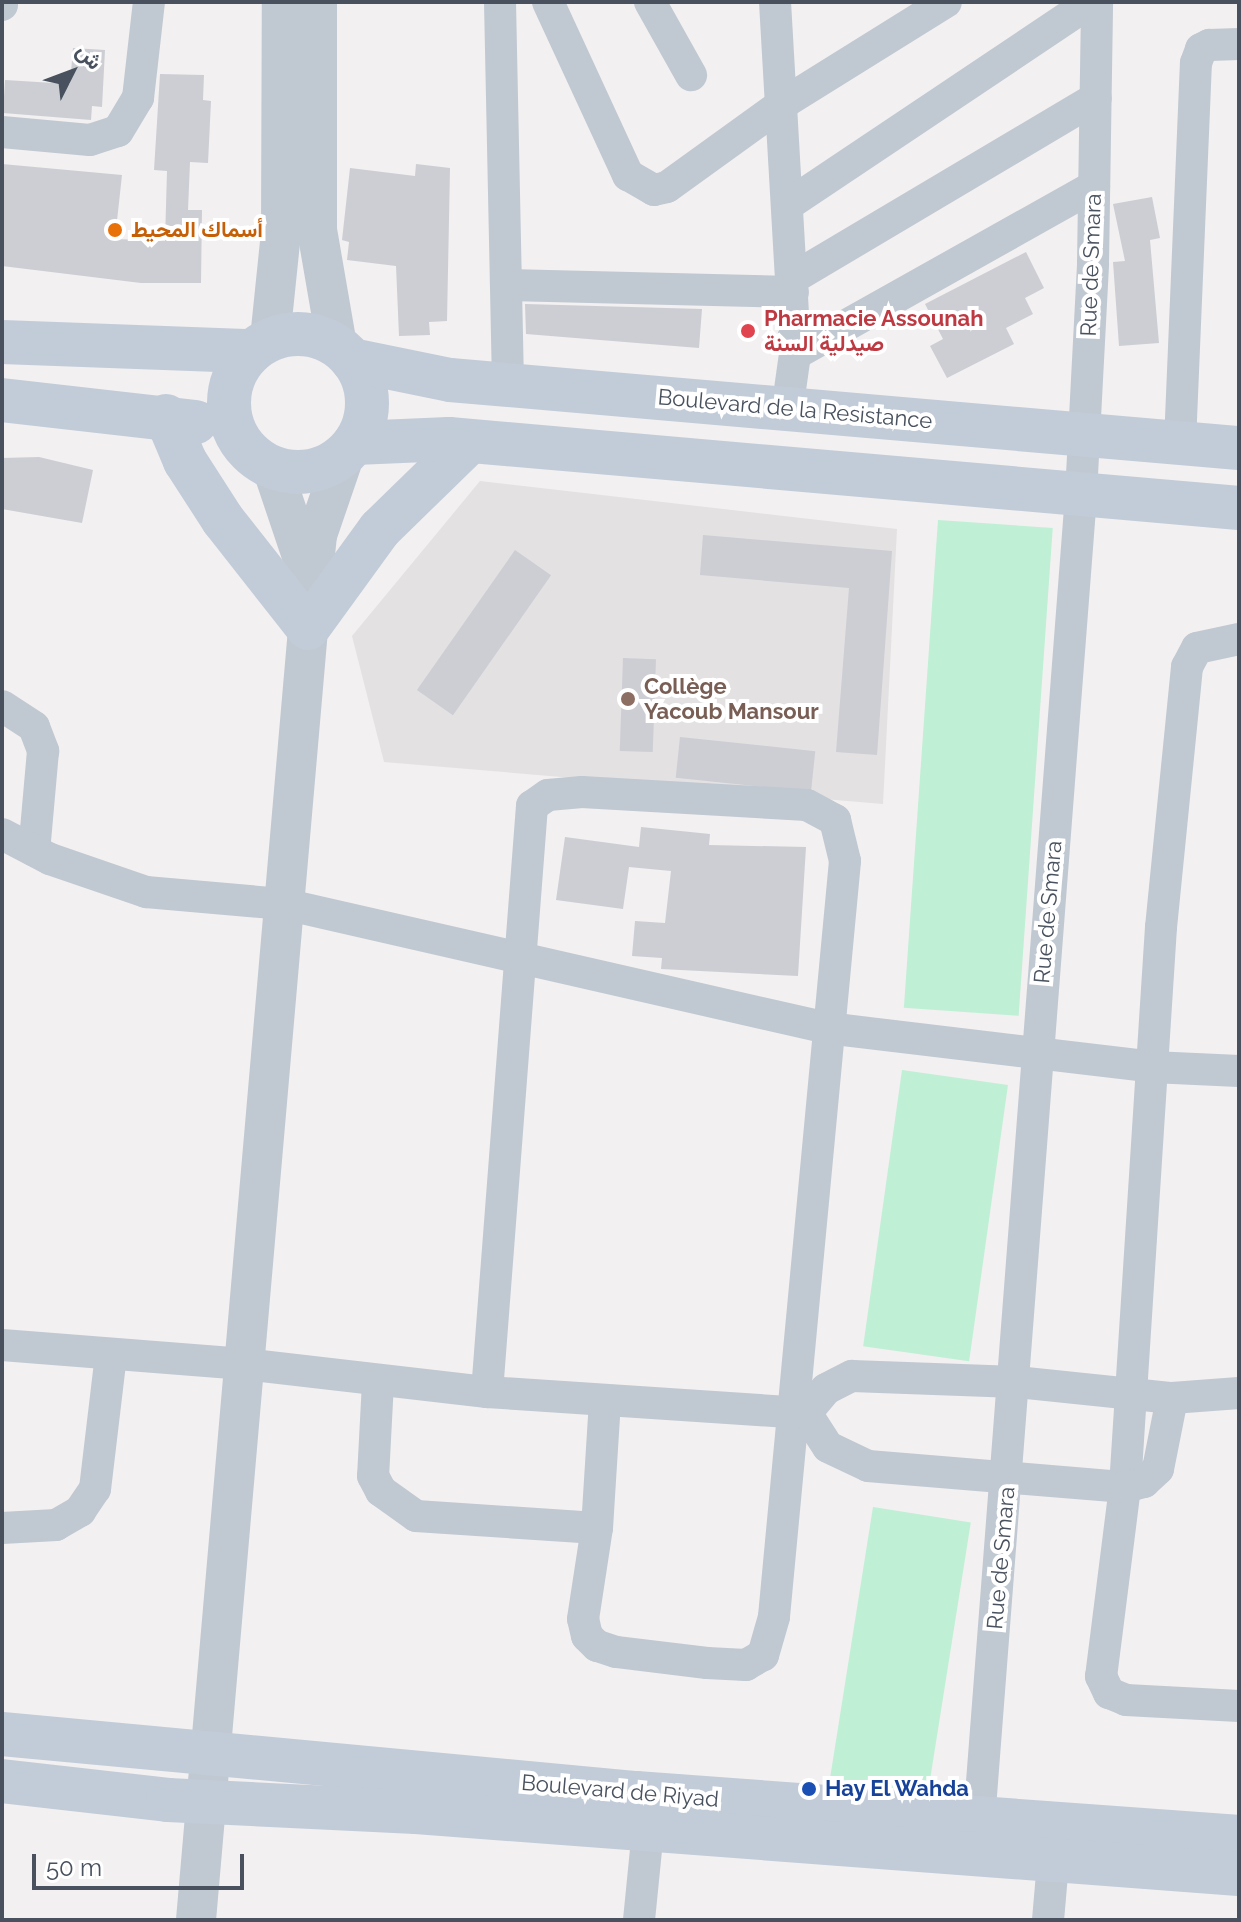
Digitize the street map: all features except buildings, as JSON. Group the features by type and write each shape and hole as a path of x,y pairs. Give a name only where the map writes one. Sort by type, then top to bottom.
{"main road":[{"path":"2,342 261,345 294,334 344,353 367,401 349,450"},
{"path":"261,345 230,390 236,435 257,459 272,467 309,472 349,450 469,442 1239,508"},
{"name":"Boulevard de la Resistance","path":"344,353 450,380 1239,448"},
{"path":"2,400 166,416 236,435"},
{"path":"166,416 185,461 223,520 308,628 380,529 469,442"},
{"name":"Boulevard de Riyad","path":"2,1734 979,1821 1239,1837"},
{"name":"Boulevard de Riyad","path":"2,1781 206,1801 1239,1874"}],"street":[{"path":"2,132 90,140 118,131 138,98 149,2"},
{"path":"261,345 281,233 282,2"},
{"path":"317,2 317,230 344,353"},
{"path":"500,2 508,383"},
{"path":"548,2 628,175 640,187 667,187 782,104 946,2"},
{"path":"650,2 691,75"},
{"path":"775,2 793,285 795,354 787,411"},
{"path":"789,204 1091,2"},
{"name":"Rue de Smara","path":"979,1821 1009,1477 1036,1053 1081,494 1094,186 1097,2"},
{"path":"1180,443 1196,63 1201,49 1209,45 1239,44"},
{"path":"506,285 793,285 1096,98"},
{"path":"795,354 1094,186"},
{"path":"196,1920 317,535 349,450"},
{"path":"272,467 312,584"},
{"path":"1239,639 1197,648 1187,667 1152,1067 1125,1487 1101,1676 1106,1688 1142,1703 1239,1706"},
{"path":"2,706 34,727 43,751 34,851"},
{"path":"487,1392 532,806 548,795 582,792 807,805 835,820 843,838 799,1412 773,1629 763,1655 733,1665 597,1646 583,1619 597,1528 605,1400"},
{"path":"2,834 34,851 146,892 284,904 519,961 827,1028 1152,1067 1239,1071"},
{"path":"2,1345 244,1364 378,1382 487,1392 799,1412 826,1389 852,1376 1016,1382 1172,1398 1239,1393"},
{"path":"2,1528 56,1525 80,1511 95,1489 111,1354"},
{"path":"378,1382 373,1476 381,1491 416,1516 597,1528"},
{"path":"799,1412 828,1447 868,1466 914,1474 1009,1477 1125,1487 1144,1482 1158,1469 1172,1398"},
{"path":"639,1920 648,1830"},
{"path":"1048,1920 1053,1863"}],"shaded area":[{"name":"Collège Yacoub Mansour","path":"480,481 897,529 883,804 384,762 352,636"}],"green space":[{"path":"938,520 1053,528 1019,1016 904,1008"},
{"path":"902,1070 1008,1085 969,1361 863,1346"},
{"path":"873,1507 971,1522 927,1801 829,1786"}],"place":[{"name":"أسماك المحيط","path":"115,230"},
{"name":"Pharmacie Assounah صيدلية السنة","path":"748,331"},
{"name":"Collège Yacoub Mansour","path":"628,699"},
{"name":"Hay El Wahda","path":"809,1789"}]}
